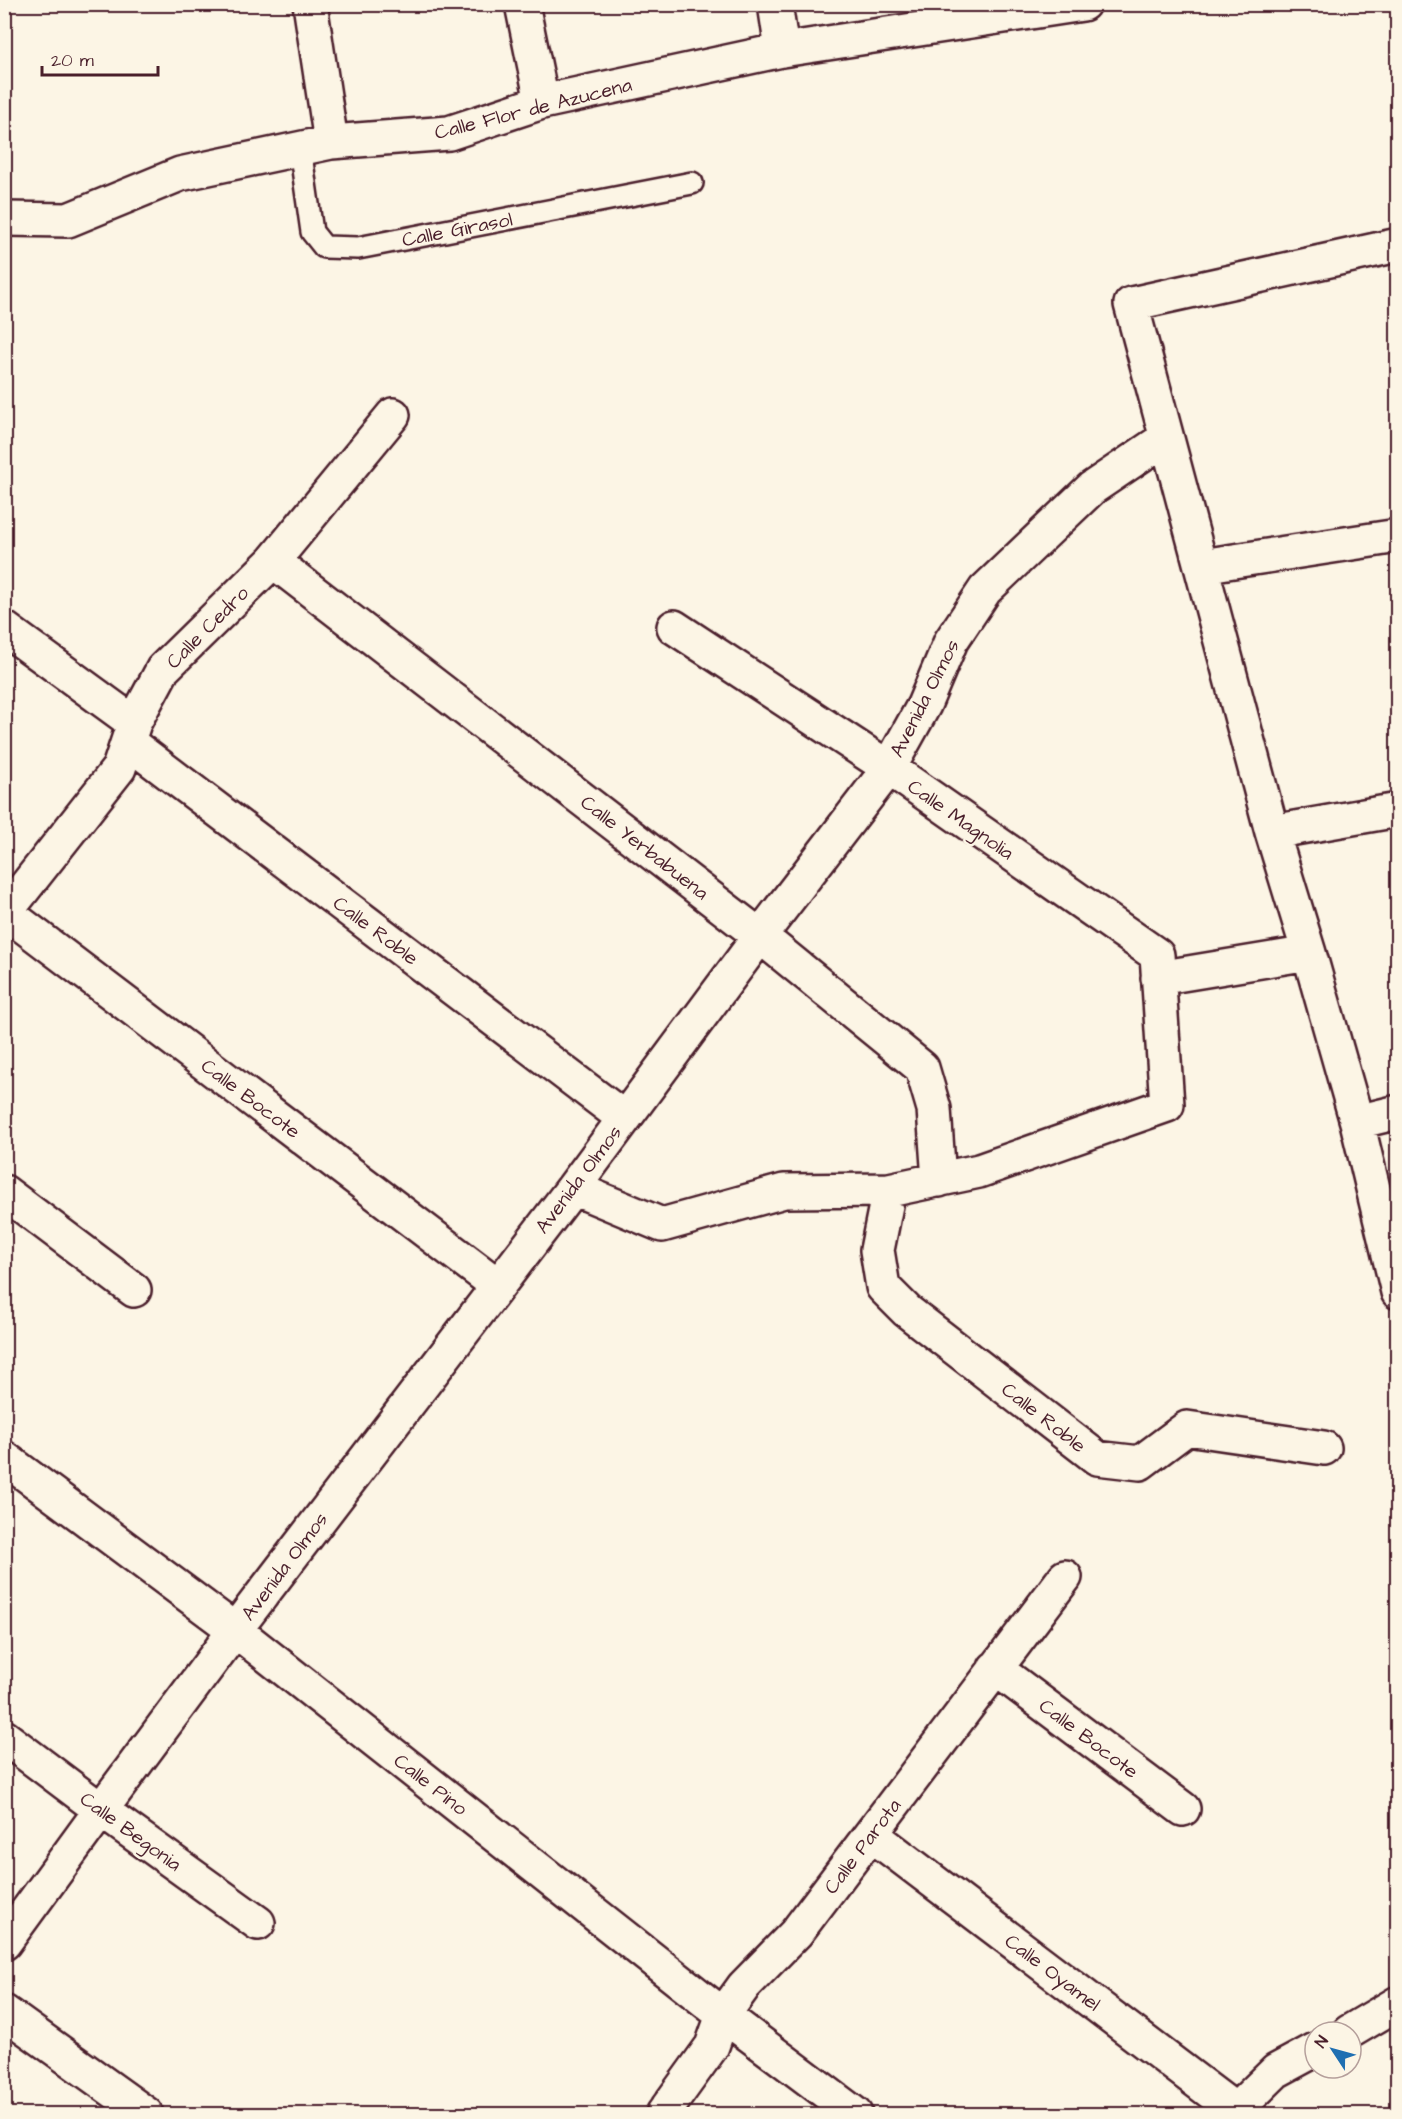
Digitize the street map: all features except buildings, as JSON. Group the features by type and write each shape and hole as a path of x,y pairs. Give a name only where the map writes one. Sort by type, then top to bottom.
{"street":[{"path":"310,4 316,145"},
{"path":"522,4 542,102"},
{"path":"775,4 782,50 1076,5"},
{"name":"Calle Flor de Azucena","path":"4,219 68,220 180,174 316,145 449,133 542,102 782,50"},
{"path":"1398,245 1131,304 1272,831 1357,1122 1398,1292"},
{"name":"Calle Cedro","path":"5,913 119,768 131,732 163,669 273,561 393,415"},
{"name":"Avenida Olmos","path":"4,1943 235,1630 573,1188 760,936 889,768 924,705 951,641 985,590 1092,488 1166,438"},
{"path":"1201,566 1398,536"},
{"name":"Calle Yerbabuena","path":"273,561 760,936 922,1068 934,1109 939,1180"},
{"name":"Calle Magnolia","path":"674,627 889,768 1157,967"},
{"name":"Calle Roble","path":"4,628 131,732 624,1118"},
{"path":"1272,831 1398,810"},
{"name":"Calle Bocote","path":"5,913 497,1285"},
{"path":"573,1188 662,1225 784,1191 889,1190 979,1171 1167,1105 1157,967 1309,953"},
{"path":"1357,1122 1398,1112"},
{"name":"Calle Roble","path":"889,1190 877,1250 883,1287 907,1311 1097,1458 1140,1463 1187,1428 1324,1448"},
{"path":"4,1192 134,1290"},
{"name":"Calle Pino","path":"4,1458 235,1630 723,2015 855,2115"},
{"name":"Calle Parota","path":"663,2115 712,2046 723,2015 744,1986 796,1933 1065,1577"},
{"name":"Calle Bocote","path":"995,1668 1183,1809"},
{"name":"Calle Begonia","path":"4,1737 258,1923"},
{"name":"Calle Oyamel","path":"871,1834 1234,2113"},
{"path":"1363,2024 1398,2003"},
{"path":"4,2012 146,2115"},
{"path":"1363,2027 1398,2030"},
{"path":"1234,2113 1276,2071 1303,2056"}],"lane":[{"name":"Calle Girasol","path":"316,145 312,232 324,247 358,248 692,183"}]}
